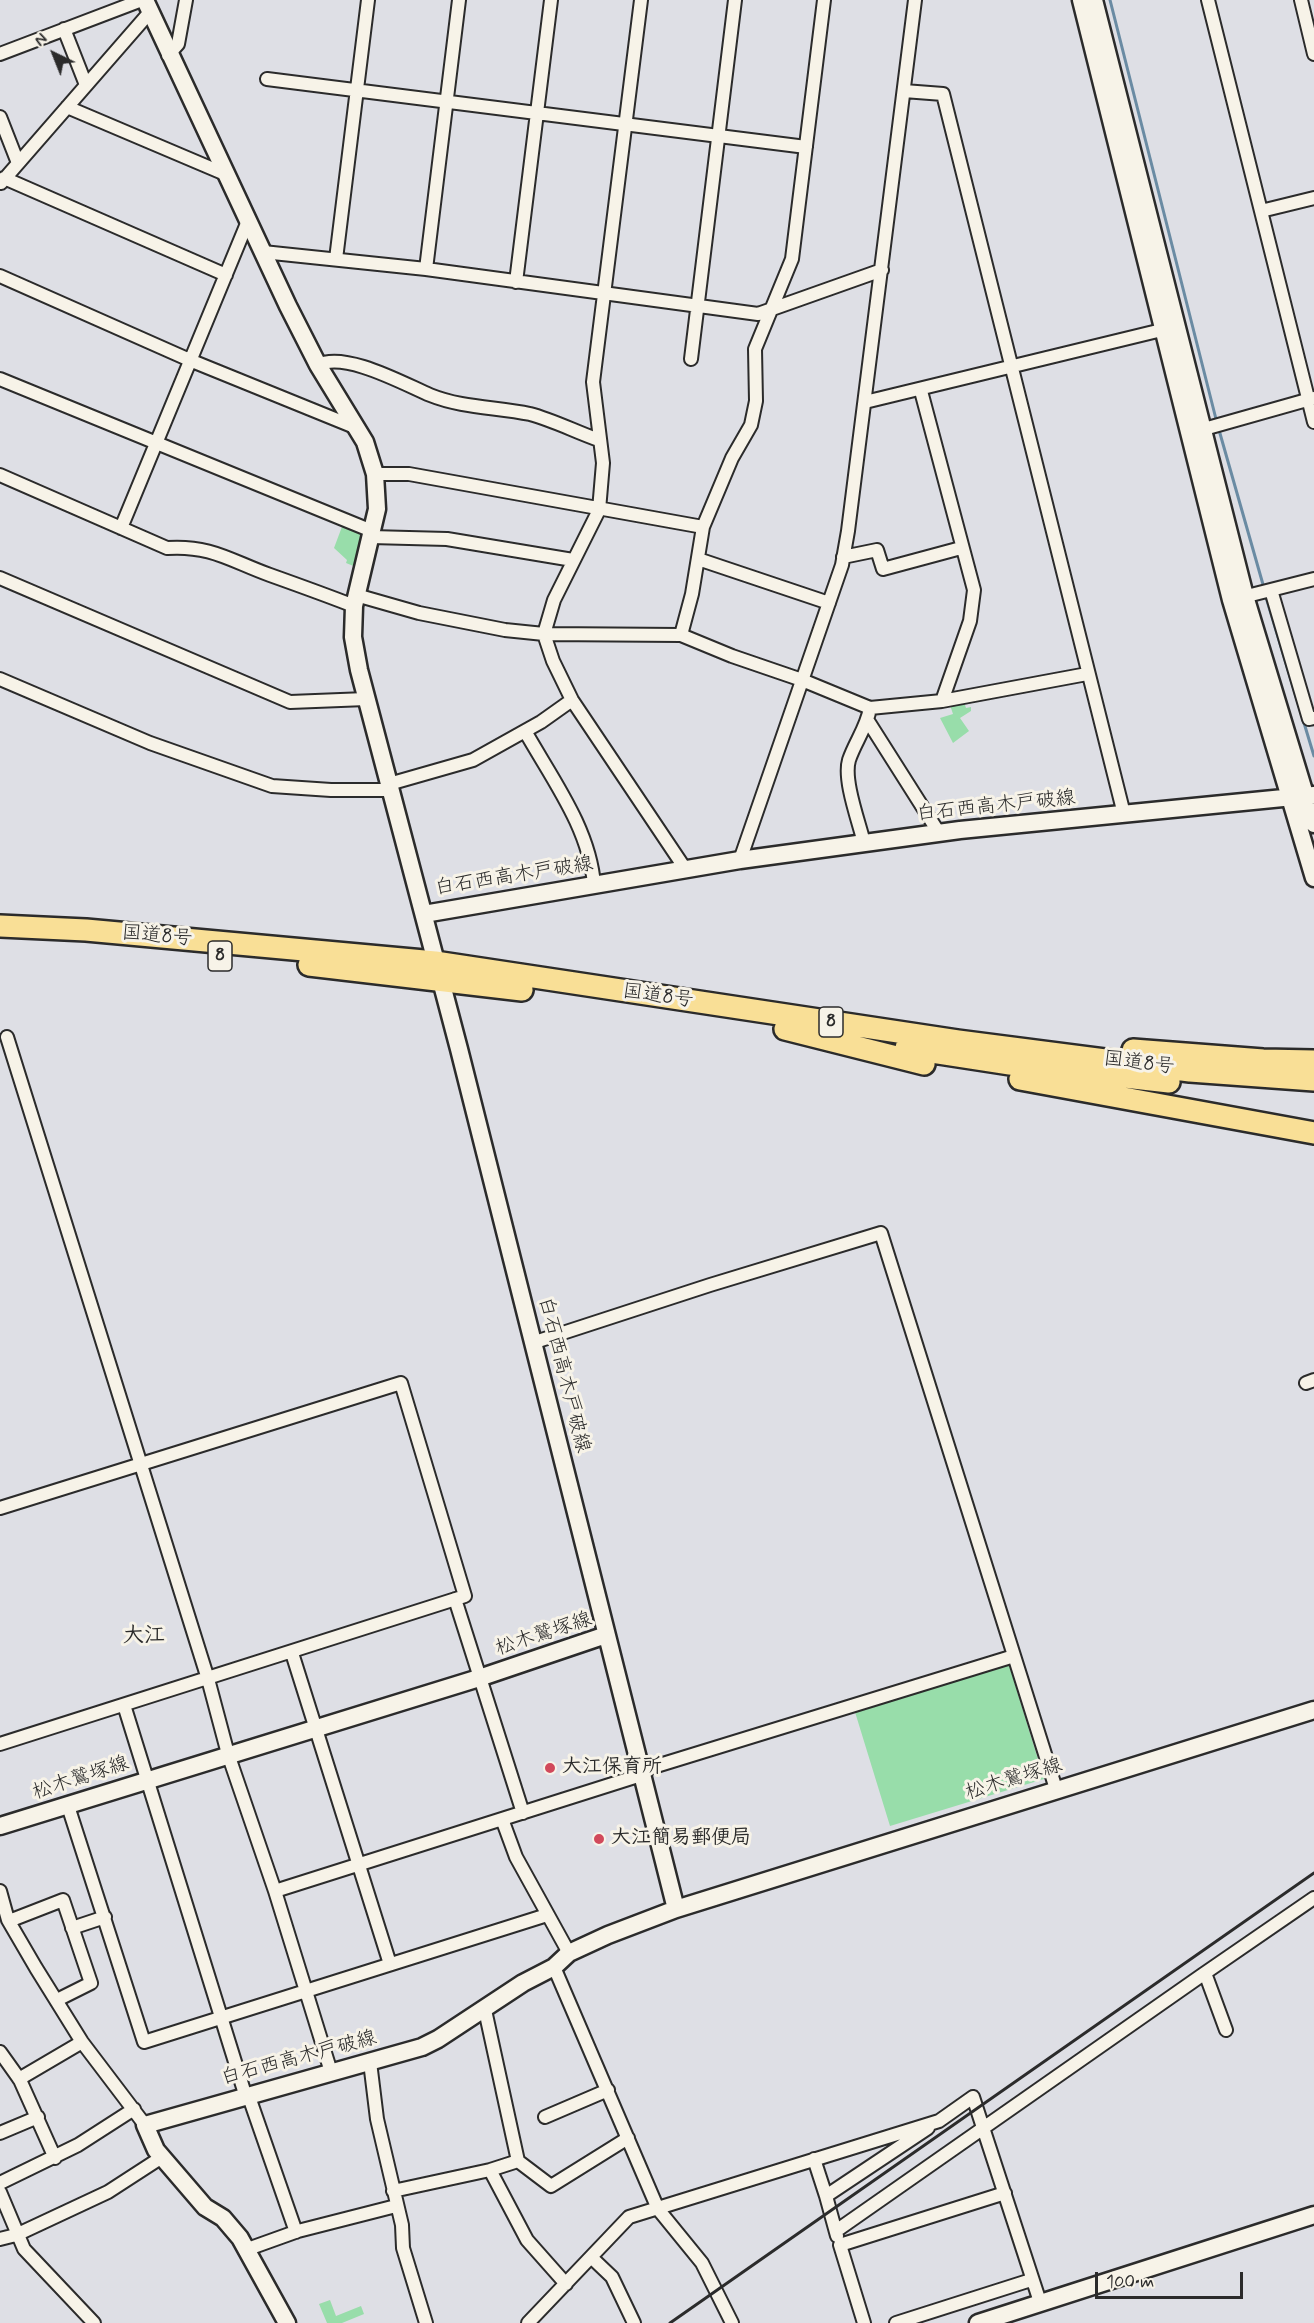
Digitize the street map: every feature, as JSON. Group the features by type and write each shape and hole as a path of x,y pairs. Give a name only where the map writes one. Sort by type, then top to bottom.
{"highway":[{"name":"国道8号","path":"0,926 86,930 438,971 829,1022 1314,1094"},
{"name":"国道8号","path":"0,940 84,944 279,962 438,971 1010,1064 1227,1081 1314,1065"},
{"path":"829,1022 894,1020 1131,1050 1314,1065"},
{"path":"785,1029 890,1057 1103,1093 1314,1133"}],"main road":[{"path":"1081,0 1169,328 1238,598 1314,824"},
{"path":"1094,0 1169,328"},
{"path":"145,4 318,365 357,428 375,474 377,509 355,600 352,638 426,924"},
{"path":"1303,796 1314,878"},
{"name":"白石西高木戸破線","path":"606,1635 588,1556 426,924 594,885 740,860 939,833 1303,796"},
{"name":"松木鷲塚線","path":"0,1826 479,1678 606,1635 676,1909 1314,1710"},
{"name":"白石西高木戸破線","path":"145,2125 247,2094 422,2047 485,2010 523,1983 554,1967 569,1953 608,1935 676,1909"},
{"path":"145,2125 162,2157 205,2207 223,2218 245,2250 287,2323"},
{"path":"978,2323 1314,2215"}],"street":[{"path":"168,55 178,44 186,0"},
{"path":"336,259 368,0"},
{"path":"426,269 459,0"},
{"path":"516,282 551,0"},
{"path":"641,0 593,382 603,463 598,510 554,600 544,634 553,661 572,700 686,870"},
{"path":"691,359 735,0"},
{"path":"681,635 703,527 732,458 751,425 756,400 755,349 792,260 824,0"},
{"path":"740,860 843,558 865,402 915,0"},
{"path":"1208,0 1311,399 1314,422"},
{"path":"1300,0 1314,54"},
{"path":"0,54 64,29 145,4"},
{"path":"145,4 86,85 2,181 226,275"},
{"path":"64,29 86,85"},
{"path":"267,79 806,147"},
{"path":"904,91 943,94 1124,814"},
{"path":"67,107 225,174"},
{"path":"0,117 18,163"},
{"path":"1261,211 1314,198"},
{"path":"121,528 248,221"},
{"path":"263,252 426,269 758,314 882,270"},
{"path":"0,276 192,361 357,428"},
{"path":"865,402 921,391 1169,328"},
{"path":"318,365 334,360 390,376 433,396 485,408 531,414 599,440"},
{"path":"0,379 371,534 447,539 573,560"},
{"path":"921,391 974,590 970,621 942,701"},
{"path":"1195,432 1311,399"},
{"path":"375,474 409,474 598,510 703,527"},
{"path":"0,475 167,548 192,546 230,557 259,571 355,600 504,630 544,634 681,635 732,657 802,680 869,714 939,833"},
{"path":"843,558 877,550 883,569 961,548"},
{"path":"698,559 829,603"},
{"path":"0,578 290,702 366,699"},
{"path":"1238,598 1314,579"},
{"path":"1271,590 1309,719 1314,718"},
{"path":"869,714 1088,674"},
{"path":"0,679 150,743 272,786 331,790 389,787 473,760 525,731 572,700"},
{"path":"864,843 848,775 848,763 869,714"},
{"path":"525,731 581,832 593,868 594,885"},
{"path":"7,1037 139,1465 208,1679 228,1754 275,1891 331,2072"},
{"path":"532,1343 710,1285 881,1233 1056,1789"},
{"path":"0,1508 400,1383 465,1596 292,1653 0,1744"},
{"path":"455,1599 523,1813"},
{"path":"292,1653 390,1964"},
{"path":"275,1891 358,1863 523,1813 640,1773 1014,1656"},
{"path":"124,1705 247,2094 296,2232"},
{"path":"68,1806 144,2042 547,1915"},
{"path":"502,1819 516,1857 569,1953"},
{"path":"0,1893 6,1922 82,2042 145,2125"},
{"path":"836,2231 1314,1898"},
{"path":"6,1922 63,1900 91,1983 57,2000"},
{"path":"72,1928 105,1917"},
{"path":"554,1967 658,2209 702,2263 732,2323"},
{"path":"1205,1973 1226,2030"},
{"path":"485,2010 518,2161 551,2186 628,2138"},
{"path":"19,2079 82,2042"},
{"path":"0,2052 19,2079 55,2158"},
{"path":"370,2062 377,2119 402,2225 403,2248 426,2323"},
{"path":"545,2117 608,2090"},
{"path":"826,2196 973,2097 1040,2302"},
{"path":"0,2183 55,2158 134,2109"},
{"path":"0,2133 38,2117"},
{"path":"534,2321 629,2217 939,2121"},
{"path":"0,2239 16,2235 108,2192 162,2157"},
{"path":"814,2159 864,2323"},
{"path":"393,2191 490,2170 518,2161"},
{"path":"490,2170 527,2240 566,2284"},
{"path":"0,2192 16,2235 24,2249 94,2323"},
{"path":"840,2246 1005,2193"},
{"path":"245,2250 296,2232 396,2206"},
{"path":"591,2257 612,2277 634,2323"},
{"path":"896,2323 1031,2280"}],"green space":[{"path":"343,524 366,534 356,567 346,563 347,560 334,548"},
{"path":"964,702 966,708 971,707 971,711 960,718 969,731 953,743 940,718 953,714 950,705"},
{"path":"1009,1665 1044,1779 890,1826 855,1712"},
{"path":"330,2300 336,2316 361,2306 364,2314 342,2323 327,2323 319,2304"}],"waterway":[{"path":"1110,0 1217,423"},
{"path":"1219,430 1264,588"},
{"path":"1265,594 1314,756"}],"railway":[{"path":"670,2323 1314,1873"}],"place":[{"name":"大江保育所","path":"550,1768"},
{"name":"大江簡易郵便局","path":"599,1839"}],"district":[{"name":"大江","path":"144,1637"}]}
